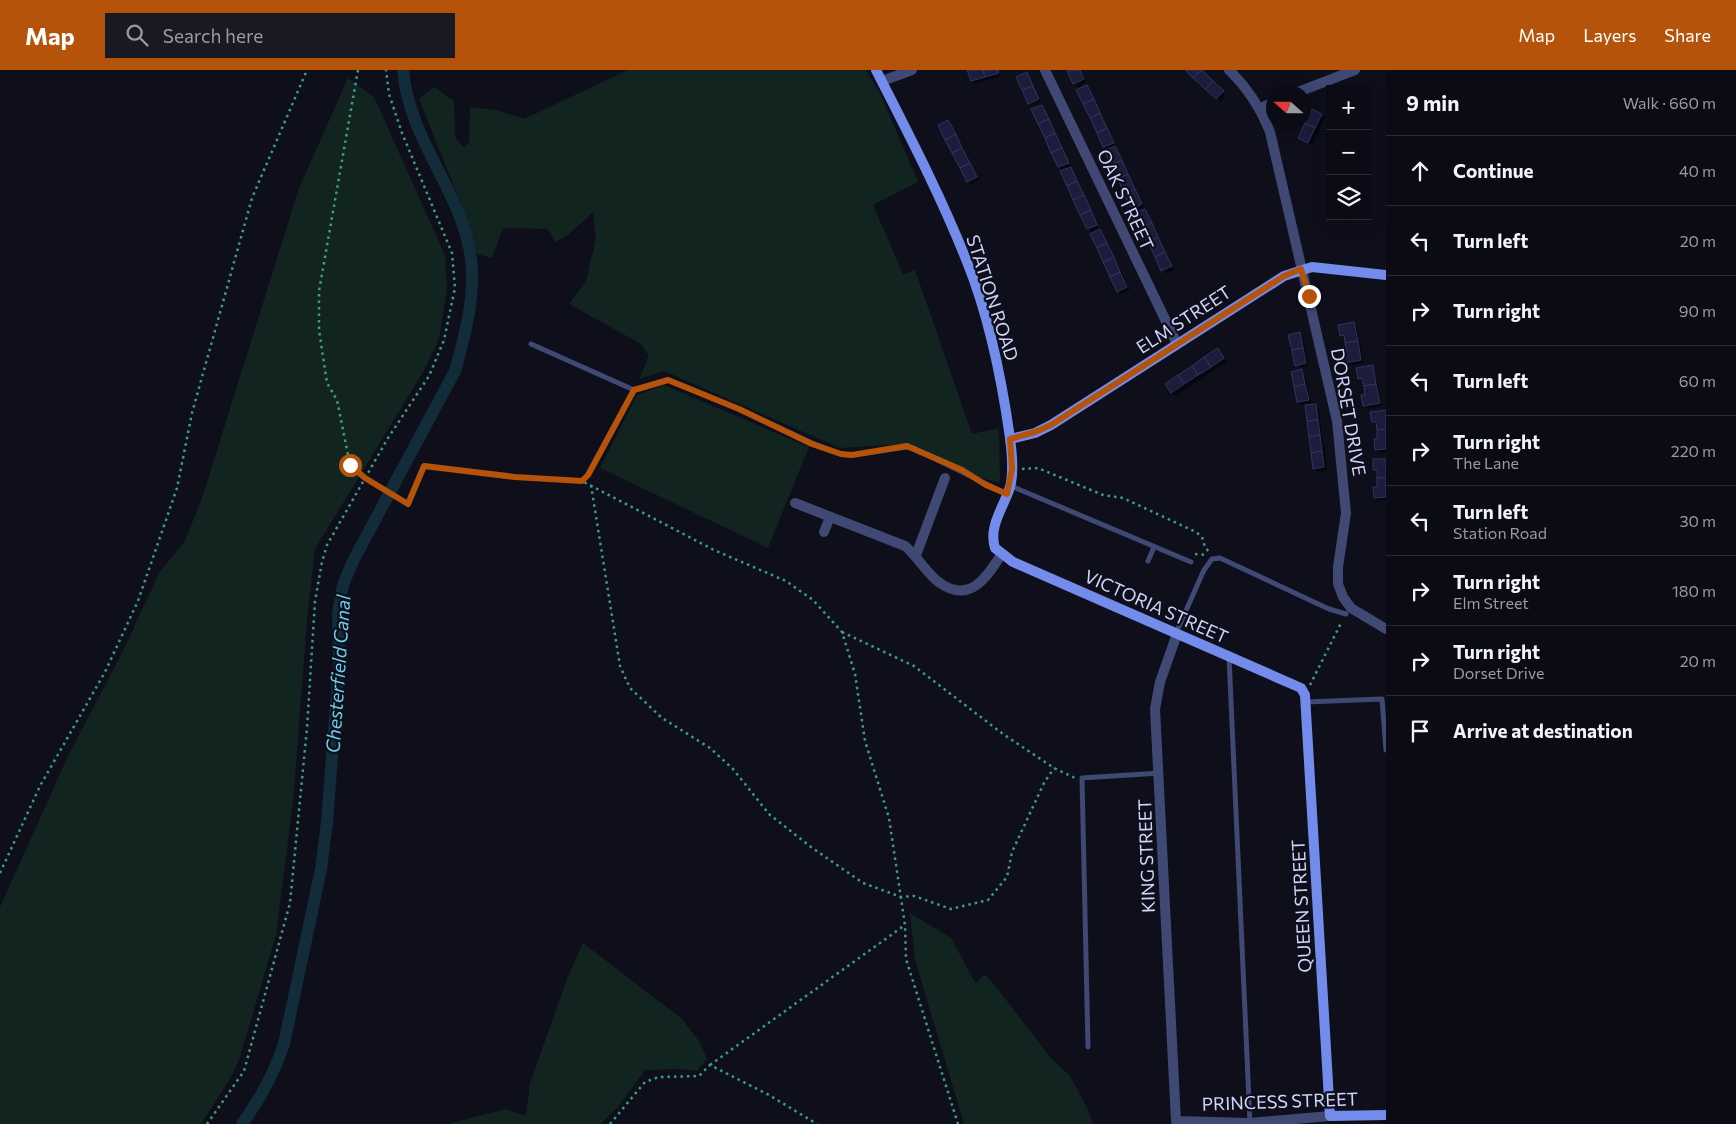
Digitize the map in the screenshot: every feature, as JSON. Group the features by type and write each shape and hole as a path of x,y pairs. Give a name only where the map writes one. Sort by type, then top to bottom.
{"street":[{"name":"STATION ROAD","path":"876,70 928,175 968,263 996,358 1010,439 1012,469 1009,490 992,534 998,552"},
{"path":"882,81 912,70"},
{"name":"OAK STREET","path":"1045,70 1177,344"},
{"name":"DORSET DRIVE","path":"1229,70 1243,84 1260,108 1270,132 1337,422 1346,512 1338,566 1338,584 1343,597 1351,608 1386,629"},
{"path":"1311,87 1355,70"},
{"path":"1260,108 1266,105"},
{"name":"ELM STREET","path":"1010,439 1051,425 1284,276 1301,269 1327,267 1386,275"},
{"path":"916,555 945,478"},
{"path":"795,503 905,546 916,555 940,583 963,590 974,588 984,580 998,552"},
{"path":"824,532 830,517"},
{"name":"VICTORIA STREET","path":"998,552 1177,634 1301,688 1305,699"},
{"name":"KING STREET","path":"1175,1122 1160,773 1155,709 1160,682 1177,634"},
{"name":"QUEEN STREET","path":"1305,699 1330,1116"},
{"name":"PRINCESS STREET","path":"1175,1122 1250,1123 1330,1116 1386,1115"}],"lane":[{"path":"532,344 634,390 668,380 739,409 812,444 841,454 852,455 907,446 962,470 986,485 1009,490 1022,489 1191,562"},
{"path":"1148,561 1154,547"},
{"path":"1177,634 1204,570 1212,559 1215,558 1220,558 1329,609 1346,614"},
{"path":"1229,657 1250,1123"},
{"path":"1305,699 1382,699 1386,750"},
{"path":"1088,1047 1082,778 1160,773"}],"path":[{"path":"0,873 40,786 105,672 138,601 177,488 192,413 252,198 307,70"},
{"path":"358,70 319,291 319,330 327,383 337,400 350,465 365,478 408,504 424,466 515,477 582,481 714,550 786,580 813,600 842,632 914,666 1003,734 1071,778 1082,778"},
{"path":"207,1124 244,1071 290,903 307,728 315,601 327,545 365,478 429,376 444,340 455,288 452,252 402,133 390,94 386,70"},
{"path":"582,481 588,475 634,390"},
{"path":"1012,469 1038,468 1103,495 1122,498 1146,507 1196,532 1202,537 1205,547 1215,558"},
{"path":"591,485 618,656 630,688 662,718 710,748 733,769 769,814 811,847 863,883 901,897 914,896 951,909 988,900 1007,877 1012,852 1044,783 1054,768"},
{"path":"1185,560 1193,554 1204,554 1215,558"},
{"path":"1305,699 1346,614"},
{"path":"842,632 855,674 865,741 889,818 905,925 906,959 958,1124"},
{"path":"610,1124 645,1082 659,1077 700,1076 710,1065 905,925"},
{"path":"710,1065 769,1095 817,1124"}],"green space":[{"path":"628,70 866,70 880,93 918,182 873,205 903,274 915,270 972,434 999,428 1000,483 981,478 907,444 840,448 664,371 639,379 649,356 641,344 569,304 586,281 596,239 593,212 568,235 555,242 548,229 503,228 492,258 477,254 463,209 419,99 434,87 454,101 455,137 464,148 469,142 470,107 496,110 524,119"},
{"path":"348,78 374,97 445,255 447,288 439,339 423,372 315,549 307,620 293,802 276,935 240,1057 230,1079 201,1124 0,1124 0,907 68,756 122,653 159,573 185,541 202,498 299,188"},
{"path":"664,385 809,447 768,548 600,468 637,395"},
{"path":"910,913 951,938 976,984 984,974 993,983 1051,1058 1070,1076 1087,1108 1093,1124 964,1124 915,960"},
{"path":"583,943 682,1019 699,1041 707,1059 697,1071 680,1069 645,1070 618,1107 600,1124 448,1124 505,1109 526,1116 530,1083 568,976"}],"building":[{"path":"967,70 983,70 985,77 971,81"},
{"path":"983,70 998,70 999,73 985,77"},
{"path":"1080,70 1084,79 1073,84 1067,71"},
{"path":"1185,70 1201,70 1193,78"},
{"path":"1202,70 1213,81 1205,89 1193,78"},
{"path":"1027,72 1033,86 1022,90 1016,77"},
{"path":"1213,81 1224,91 1216,99 1205,89"},
{"path":"1087,85 1094,99 1083,104 1076,90"},
{"path":"1033,86 1039,99 1028,104 1022,90"},
{"path":"1094,99 1100,113 1090,118 1083,104"},
{"path":"1042,105 1049,119 1038,124 1031,109"},
{"path":"1312,109 1322,114 1315,128 1311,126"},
{"path":"1100,113 1107,128 1097,133 1090,118"},
{"path":"1049,119 1055,133 1045,138 1038,124"},
{"path":"948,120 956,134 945,140 938,125"},
{"path":"1311,126 1315,128 1308,143 1298,138 1302,130 1311,130"},
{"path":"1107,128 1114,143 1103,147 1097,133"},
{"path":"1055,133 1062,148 1051,153 1045,138"},
{"path":"956,134 962,148 952,153 945,140"},
{"path":"1115,146 1122,160 1111,165 1104,151"},
{"path":"962,148 970,163 960,168 952,153"},
{"path":"1062,148 1069,163 1058,167 1051,153"},
{"path":"1122,160 1128,174 1118,179 1111,165"},
{"path":"970,163 977,177 967,182 960,168"},
{"path":"1071,167 1077,181 1067,186 1060,171"},
{"path":"1128,174 1135,189 1124,194 1118,179"},
{"path":"1077,181 1084,195 1073,200 1067,186"},
{"path":"1135,189 1142,204 1131,209 1124,194"},
{"path":"1084,195 1091,210 1080,215 1073,200"},
{"path":"1145,209 1152,223 1141,228 1134,213"},
{"path":"1091,210 1097,225 1087,229 1080,215"},
{"path":"1152,223 1158,237 1148,242 1141,228"},
{"path":"1100,229 1107,243 1097,248 1090,234"},
{"path":"1158,237 1165,252 1155,257 1148,242"},
{"path":"1107,243 1114,257 1103,262 1097,248"},
{"path":"1165,252 1172,266 1161,271 1155,257"},
{"path":"1114,257 1120,272 1110,277 1103,262"},
{"path":"1120,272 1127,287 1117,292 1110,277"},
{"path":"1354,322 1358,341 1345,343 1344,335 1340,336 1338,325"},
{"path":"1300,332 1303,348 1292,350 1288,335"},
{"path":"1358,341 1361,360 1345,363 1343,352 1347,352 1345,343"},
{"path":"1218,348 1224,358 1211,367 1204,357"},
{"path":"1303,348 1306,363 1295,366 1292,350"},
{"path":"1204,357 1211,367 1198,375 1192,366"},
{"path":"1373,365 1376,384 1364,386 1362,378 1358,379 1356,368"},
{"path":"1192,366 1198,375 1184,384 1178,375"},
{"path":"1302,369 1305,384 1294,387 1291,372"},
{"path":"1178,375 1184,384 1171,393 1165,384"},
{"path":"1305,384 1309,400 1297,402 1294,387"},
{"path":"1376,384 1380,403 1363,406 1361,395 1365,395 1364,386"},
{"path":"1316,404 1318,420 1307,421 1305,405"},
{"path":"1386,410 1386,429 1377,430 1376,422 1372,422 1370,412"},
{"path":"1318,420 1320,435 1309,437 1307,421"},
{"path":"1386,429 1386,449 1375,450 1374,439 1377,439 1377,430"},
{"path":"1320,435 1322,451 1311,453 1309,437"},
{"path":"1322,451 1324,467 1313,469 1311,453"},
{"path":"1373,459 1386,459 1386,478 1377,478 1377,470 1373,470"},
{"path":"1377,478 1386,478 1386,497 1374,498 1373,487 1377,487"}],"waterway":[{"name":"Chesterfield Canal","path":"242,1124 266,1086 284,1044 321,869 327,822 339,666 338,613 343,585 353,561 455,371 469,309 472,278 471,262 463,224 414,118 407,95 403,70"}],"route":[{"path":"350,465 365,478 408,504 424,466 515,477 582,481 588,475 634,390 668,380 739,409 812,444 841,454 852,455 907,446 962,470 986,485 1007,494 1012,469 1010,439 1021,437 1051,425 1284,276 1301,269 1309,296"}]}
